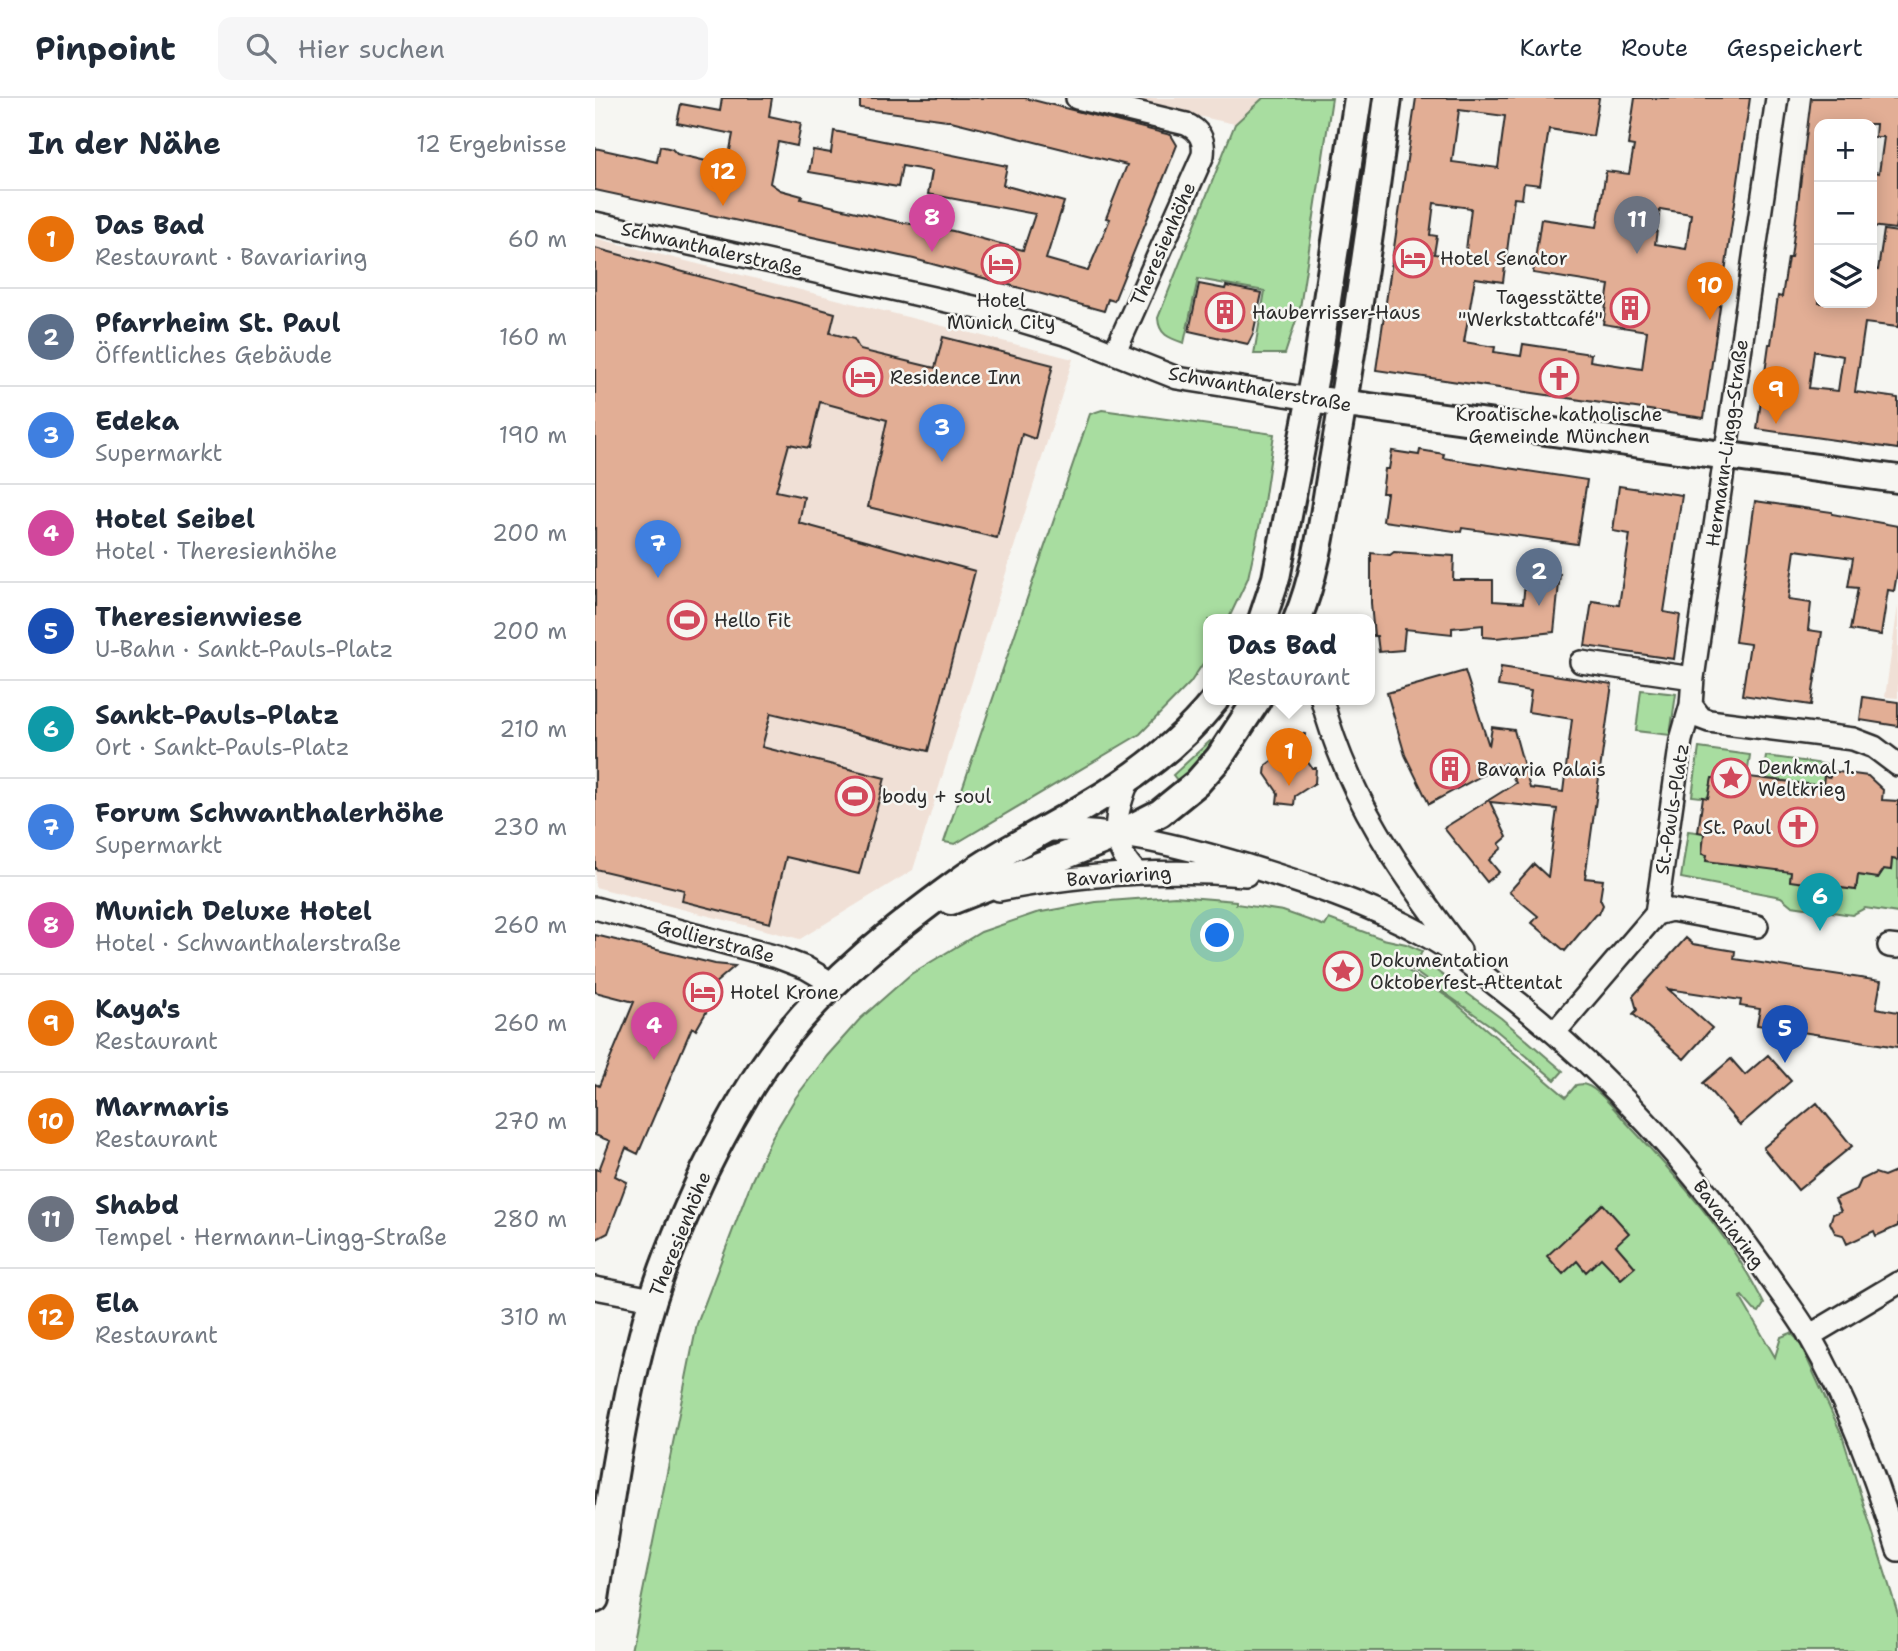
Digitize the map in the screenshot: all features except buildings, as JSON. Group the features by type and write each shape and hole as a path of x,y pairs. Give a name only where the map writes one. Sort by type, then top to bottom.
{"main road":[{"path":"1264,614 1276,578 1311,399 1358,98"},
{"path":"1302,614 1313,576 1343,404 1388,98"},
{"name":"Schwanthalerstraße","path":"1311,399 1898,479"},
{"name":"Theresienhöhe","path":"595,1599 626,1407 653,1299 691,1200 730,1118 771,1056 833,984 895,931 960,881 1008,850 1094,802 1130,777 1185,733 1210,705"},
{"name":"Theresienhöhe","path":"895,931 950,902 1117,835 1160,813 1197,783 1219,758 1254,705"}],"street":[{"name":"Theresienhöhe","path":"1077,98 1186,124 1200,135 1204,145 1203,155 1115,352"},
{"name":"Hermann-Lingg-Straße","path":"1691,705 1777,98"},
{"name":"Schwanthalerstraße","path":"595,223 978,308 1071,336 1177,378 1311,399"},
{"path":"1581,662 1693,678"},
{"name":"Bavariaring","path":"1324,705 1345,770 1370,821 1421,900 1469,963"},
{"path":"1691,705 1701,718 1709,721 1853,739 1874,747 1898,765"},
{"name":"St.-Pauls-Platz","path":"1656,914 1681,740 1691,705"},
{"path":"1130,777 1118,810 1117,835 1120,853 1136,872"},
{"name":"Theresienhöhe","path":"1046,830 1080,830 1117,835"},
{"name":"Bavariaring","path":"1117,835 1201,853 1290,880 1398,920 1469,963 1555,1032 1637,1111 1708,1192 1809,1336 1859,1438 1898,1550"},
{"name":"Bavariaring","path":"950,902 1023,885 1136,872 1202,872 1290,880"},
{"name":"Gollierstraße","path":"595,908 777,957 806,968 833,984"},
{"path":"1555,1032 1656,914 1671,911 1758,926"},
{"path":"1809,1336 1898,1283"},
{"path":"595,1288 653,1299"}],"shaded area":[{"path":"1112,98 1263,98 1235,124"},
{"path":"595,238 1073,359 913,870 800,939 595,887"},
{"path":"1898,606 1898,698 1885,697"}],"green space":[{"path":"1263,98 1332,98 1300,308 1285,354 1254,354 1265,291 1198,279 1184,343 1166,335 1160,328 1158,318 1235,124"},
{"path":"1102,410 1274,434 1263,509 1248,578 1231,614 1203,614 1203,664 1190,683 1140,734 955,844 944,842 1090,414"},
{"path":"1641,690 1676,694 1670,735 1636,731"},
{"path":"1210,741 1214,744 1181,785 1173,775"},
{"path":"1699,748 1750,755 1747,776 1718,773 1716,778 1712,778 1709,798 1692,796"},
{"path":"1766,756 1831,765 1830,777 1824,776 1822,791 1763,778"},
{"path":"1688,831 1704,833 1707,850 1702,849 1702,854 1707,855 1706,861 1792,867 1790,881 1856,890 1858,875 1878,878 1884,869 1891,870 1892,859 1898,860 1898,913 1865,908 1852,915 1792,906 1781,897 1681,878"},
{"path":"1175,896 1236,901 1236,904 1283,911 1325,926 1329,919 1422,951 1419,958 1501,1018 1563,1071 1555,1080 1491,1026 1408,967 1393,961 1452,1000 1566,1097 1576,1085 1584,1084 1607,1101 1683,1185 1736,1254 1764,1304 1759,1312 1740,1297 1775,1357 1781,1337 1791,1333 1799,1341 1842,1435 1898,1614 1898,1651 631,1651 697,1324 752,1180 772,1137 796,1097 860,1019 911,974 981,932 1036,913 1096,902"}],"place":[{"name":"Ela","path":"723,206"},
{"name":"Munich Deluxe Hotel","path":"932,252"},
{"name":"Shabd","path":"1637,254"},
{"name":"Hotel Senator","path":"1413,258"},
{"name":"Hotel Munich City","path":"1001,264"},
{"name":"Tagesstätte \"Werkstattcafé\"","path":"1630,308"},
{"name":"Hauberrisser-Haus","path":"1225,312"},
{"name":"Marmaris","path":"1710,320"},
{"name":"Residence Inn","path":"863,377"},
{"name":"Kroatische katholische Gemeinde München","path":"1559,378"},
{"name":"Kaya's","path":"1776,424"},
{"name":"Edeka","path":"942,462"},
{"name":"Forum Schwanthalerhöhe","path":"658,578"},
{"name":"Pfarrheim St. Paul","path":"1539,606"},
{"name":"Hello Fit","path":"687,620"},
{"name":"Bavaria Palais","path":"1450,769"},
{"name":"Denkmal 1. Weltkrieg","path":"1731,778"},
{"name":"Das Bad","path":"1289,786"},
{"name":"body + soul","path":"855,796"},
{"name":"St. Paul","path":"1798,827"},
{"name":"Sankt-Pauls-Platz","path":"1820,931"},
{"name":"Dokumentation Oktoberfest-Attentat","path":"1343,971"},
{"name":"Hotel Krone","path":"703,992"},
{"name":"Hotel Seibel","path":"654,1060"},
{"name":"Theresienwiese","path":"1785,1063"}]}
